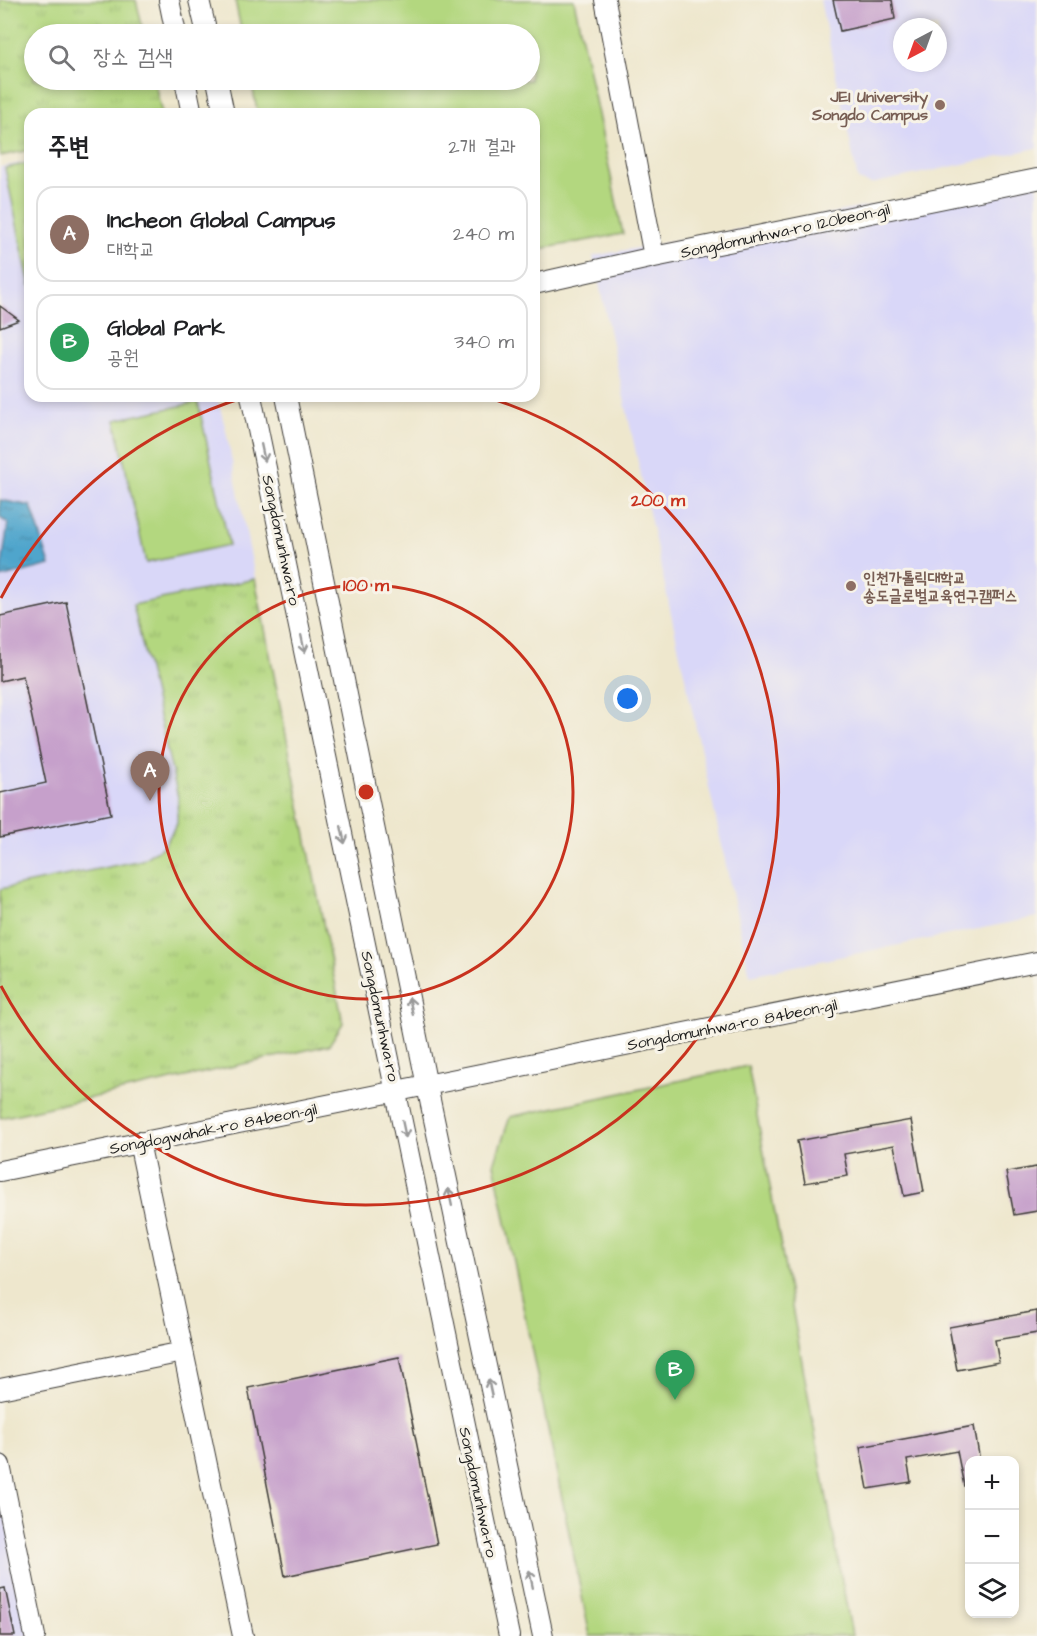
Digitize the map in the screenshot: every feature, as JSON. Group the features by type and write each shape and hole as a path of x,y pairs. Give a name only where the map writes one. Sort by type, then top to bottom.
{"street":[{"path":"169,0 174,24"},
{"path":"200,0 205,24"},
{"path":"604,0 654,257"},
{"path":"187,90 191,108"},
{"path":"219,90 223,108"},
{"name":"Songdomunhwa-ro 120beon-gil","path":"540,283 654,257 1037,179"},
{"name":"Songdomunhwa-ro","path":"252,402 509,1636"},
{"name":"Songdomunhwa-ro","path":"286,402 543,1636"},
{"name":"Songdomunhwa-ro 84beon-gil","path":"427,1086 1037,962"},
{"name":"Songdogwahak-ro 84beon-gil","path":"0,1172 139,1142 427,1086"},
{"path":"139,1142 243,1636"},
{"path":"0,1389 183,1352"},
{"path":"0,1465 35,1636"}],"shaded area":[{"name":"JEI University Songdo Campus","path":"820,0 1037,0 1037,148 871,184 858,180"},
{"path":"24,162 24,402 219,402 343,1023 329,1045 0,1118 0,167"},
{"name":"인천가톨릭대학교 송도글로벌교육연구캠퍼스","path":"1037,176 1037,917 750,975 593,256"},
{"path":"0,1477 30,1636 0,1636"}],"green space":[{"path":"0,0 136,0 142,24 24,24 24,90 156,90 161,108 24,108 24,151 0,156"},
{"path":"235,0 574,0 623,234 540,249 540,108 257,108 253,90 540,90 540,24 240,24"},
{"path":"24,164 24,258 5,168"},
{"path":"198,402 229,545 146,563 115,420"},
{"path":"255,579 343,1023 329,1045 0,1118 0,889 142,860 164,846 177,824 178,797 133,605"},
{"path":"748,1066 852,1636 590,1636 494,1164 510,1117"}],"water":[{"path":"0,500 31,506 50,565 0,578 8,523 0,518"}],"building":[{"path":"833,0 892,0 895,18 893,19 840,31"},
{"path":"0,306 19,320 0,327"},
{"path":"66,602 111,814 0,837 0,793 46,783 23,676 0,681 0,616"},
{"path":"911,1120 924,1192 904,1196 894,1145 844,1154 848,1176 805,1183 797,1141"},
{"path":"1037,1167 1037,1211 1014,1215 1006,1172"},
{"path":"1037,1311 1037,1333 995,1340 999,1362 957,1370 949,1327"},
{"path":"399,1357 437,1544 285,1576 248,1388"},
{"path":"974,1426 979,1456 965,1456 965,1486 957,1451 907,1460 911,1482 868,1489 860,1447"},
{"path":"5,1588 15,1636 0,1636 0,1589"}],"place":[{"name":"JEI University Songdo Campus","path":"940,105"},
{"name":"인천가톨릭대학교 송도글로벌교육연구캠퍼스","path":"851,586"},
{"name":"Incheon Global Campus","path":"150,801"},
{"name":"Global Park","path":"675,1400"}]}
